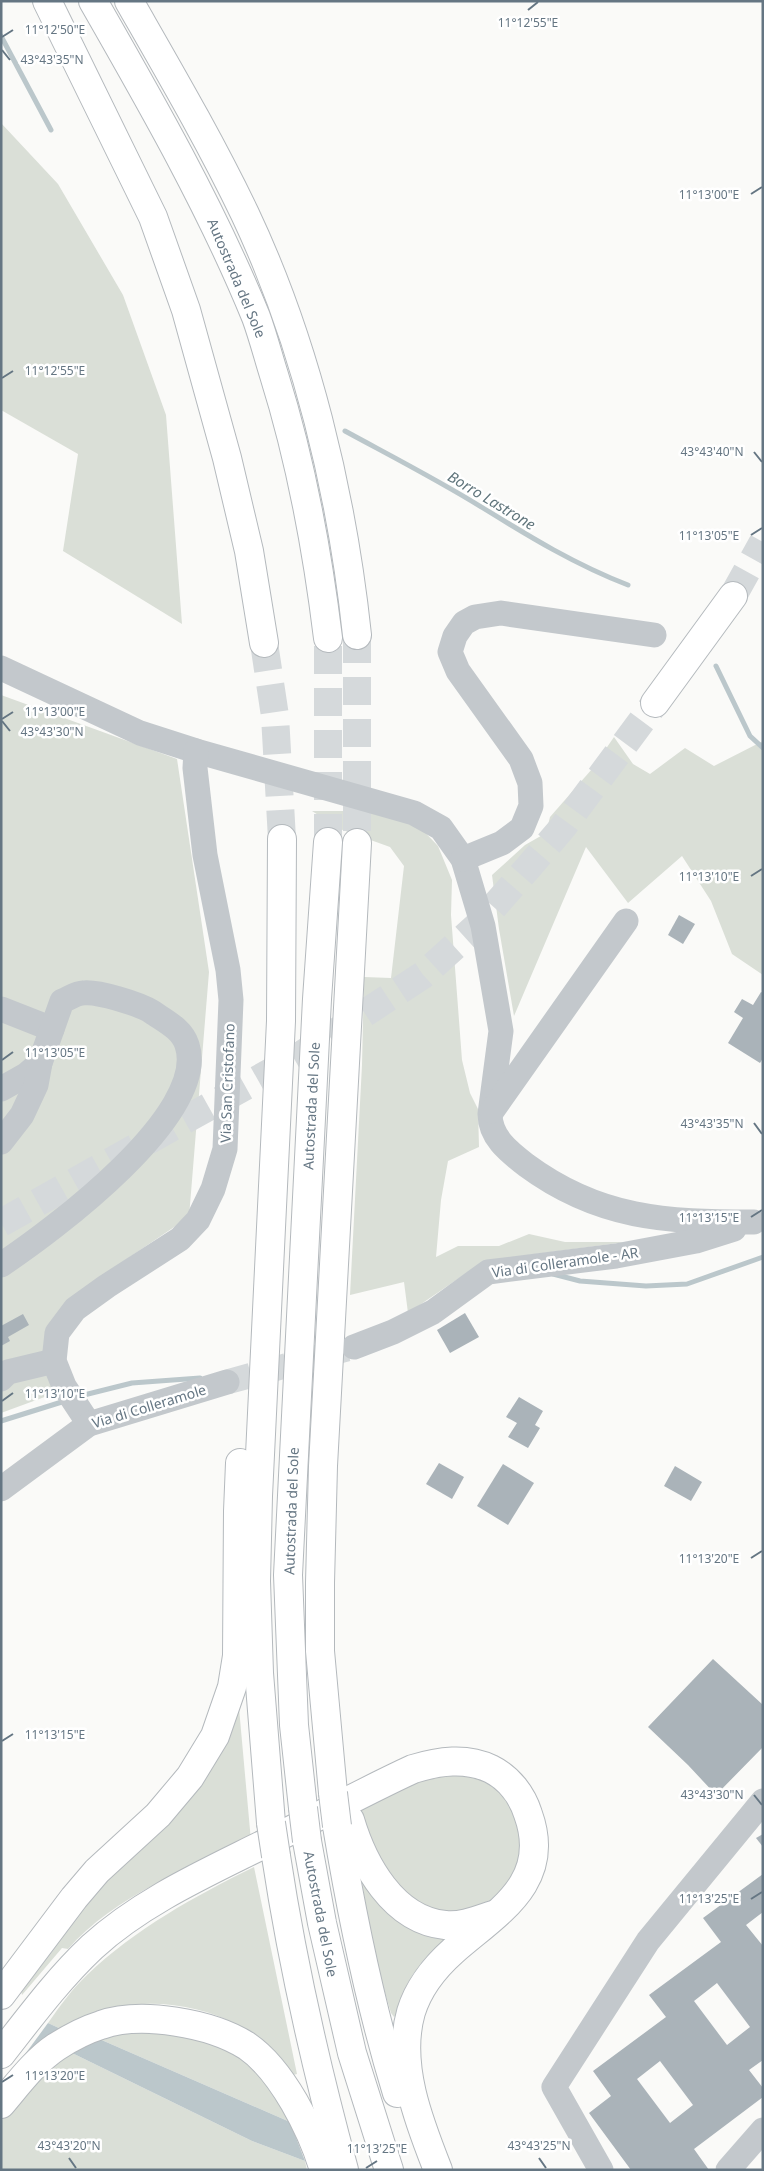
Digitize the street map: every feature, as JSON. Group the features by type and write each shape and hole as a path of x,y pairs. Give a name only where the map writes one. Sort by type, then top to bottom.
{"main road":[{"path":"47,1 153,217 186,310 212,398 249,551 264,643"},
{"name":"Autostrada del Sole","path":"94,1 168,131 216,226 257,319 291,427 319,566 328,638"},
{"path":"129,1 194,117 245,215 285,312 316,413 337,503 350,570 357,635"},
{"path":"655,703 734,596"},
{"path":"282,839 281,1012 258,1486 256,1581 259,1673 271,1823 276,1856 297,1973 330,2118 344,2170"},
{"name":"Autostrada del Sole","path":"328,842 317,999 288,1574 293,1715 307,1841 334,1978 352,2053 389,2170"},
{"path":"358,843 323,1456 320,1651 344,1823 352,1916 364,1971 383,2046 422,2155 438,2170"},
{"path":"1,1995 74,1898 97,1871 158,1815 190,1777 215,1736 227,1703 235,1669 238,1640 238,1511 245,1356 253,1297 272,1196"},
{"path":"1,2054 41,2002 93,1947 121,1924 154,1903 204,1874 405,1773 440,1761 465,1762 490,1769 511,1785 526,1807 534,1840 532,1862 525,1883 500,1913 453,1951 439,1965 418,1994 410,2014 406,2056 408,2078 416,2109 422,2155"},
{"path":"344,1823 390,1895 406,1910 420,1918 446,1925 476,1921 500,1913"},
{"path":"1,2104 27,2074 55,2047 102,2024 127,2020 164,2019 202,2027 247,2046 274,2072 295,2103 324,2170"}],"street":[{"path":"464,859 502,843 522,828 531,806 530,783 521,759 458,671 450,652 455,636 464,623 475,617 500,613 654,635"},
{"path":"1,668 140,733 196,751 414,813 441,828 464,859 483,926 502,1031 490,1114 490,1126 496,1138 517,1158 549,1182 617,1211 650,1218 696,1222 758,1222"},
{"name":"Via San Cristofano","path":"89,1424 64,1386 54,1361 57,1333 75,1309 180,1239 198,1220 213,1189 225,1149 231,1000 228,970 205,855 195,768 196,751"},
{"path":"490,1114 626,921"},
{"path":"1,1142 22,1115 36,1085 40,1062 62,1001 83,993 118,999 146,1009 178,1030 187,1045 189,1074 173,1107 134,1158 81,1204 1,1264"},
{"path":"1,1009 52,1029"},
{"path":"1,1090 26,1075 40,1062"},
{"name":"Via di Colleramole - AR","path":"354,1347 393,1332 433,1312 488,1272 616,1256 696,1241 758,1222"},
{"path":"3,1373 54,1361"},
{"name":"Via di Colleramole","path":"1,1489 89,1424 227,1382"},
{"path":"601,2170 554,2087 648,1941 763,1801"},
{"path":"728,2170 763,2130"}],"shaded area":[{"path":"1,123 58,184 123,295 166,415 182,624 63,551 78,454 1,410"},
{"path":"1,695 177,759 209,972 189,1217 103,1275 54,1361 50,1395 1,1413"},
{"path":"614,737 633,764 650,774 685,748 714,766 763,741 763,975 732,954 711,901 682,856 628,903 586,847 514,1016 492,875 525,845 546,833 550,817 592,769"},
{"path":"312,811 370,811 417,824 438,846 452,880 451,915 462,1060 470,1093 478,1109 479,1147 448,1161 441,1200 436,1257 458,1246 499,1246 529,1234 565,1242 626,1242 484,1261 408,1313 404,1282 350,1295 362,1065 364,977 391,978 404,866 390,847 340,829"},
{"path":"239,1708 251,1841 202,1861 130,1898 87,1930 68,1949 62,1948 22,1995 21,1991 53,1946"},
{"path":"467,1771 495,1787 520,1817 525,1858 493,1904 446,1916 393,1888 355,1813 414,1781"},
{"path":"254,1867 297,2074 293,2075 268,2048 239,2026 219,2016 196,2009 173,2005 126,2005 103,2010 81,2018 61,2029 48,2023 82,1980 125,1943 145,1928 188,1902"},
{"path":"361,1877 451,1935 432,1951 416,1970 404,1991 397,2014 394,2017 391,2013 375,1959"},
{"path":"48,2023 61,2029 23,2063 20,2061"},
{"path":"137,2028 199,2035 245,2058 288,2108 283,2111 290,2122 97,2038"},
{"path":"97,2038 290,2122 305,2161 252,2141 70,2052"},
{"path":"70,2052 252,2141 305,2161 307,2170 1,2170 1,2121 34,2079"}],"building":[{"path":"679,915 695,924 683,944 668,935"},
{"path":"761,992 763,993 763,1058 760,1063 728,1043 743,1018 734,1012 742,999 753,1005"},
{"path":"465,1313 479,1337 450,1353 437,1330"},
{"path":"23,1314 29,1325 8,1337 10,1341 1,1346 1,1326"},
{"path":"519,1397 543,1411 535,1425 540,1428 528,1448 508,1437 517,1423 506,1417"},
{"path":"439,1463 464,1477 452,1499 426,1484"},
{"path":"503,1464 534,1483 508,1525 477,1506"},
{"path":"675,1466 702,1482 691,1501 664,1486"},
{"path":"713,1659 763,1705 763,1747 716,1795 648,1727"},
{"path":"763,1834 763,1847 756,1838"},
{"path":"763,1874 763,1912 746,1925 763,1946 763,2060 749,2070 763,2088 763,2097 694,2149 709,2170 631,2170 589,2113 611,2096 593,2071 666,2017 649,1995 721,1942 703,1918","holes":["717,1983 750,2027 727,2045 694,2001","660,2061 693,2105 670,2123 637,2079"]}],"waterway":[{"name":"Borro Lastrone","path":"1,36 51,130"},
{"name":"Borro Lastrone","path":"345,431 414,468 554,550 590,569 628,585"},
{"name":"Borro Lastrone","path":"716,666 750,736 763,748"},
{"path":"553,1274 580,1281 646,1286 687,1284 763,1257"},
{"path":"80,1396 132,1383 200,1378"},
{"path":"1,1421 65,1401"}],"tunnel":[{"path":"733,596 763,542"},
{"path":"357,635 357,843"},
{"path":"328,638 328,842"},
{"path":"264,643 275,716 282,839"},
{"path":"1,1223 301,1055 423,975 476,927 563,827 655,703"},
{"path":"227,1382 347,1349"}]}
